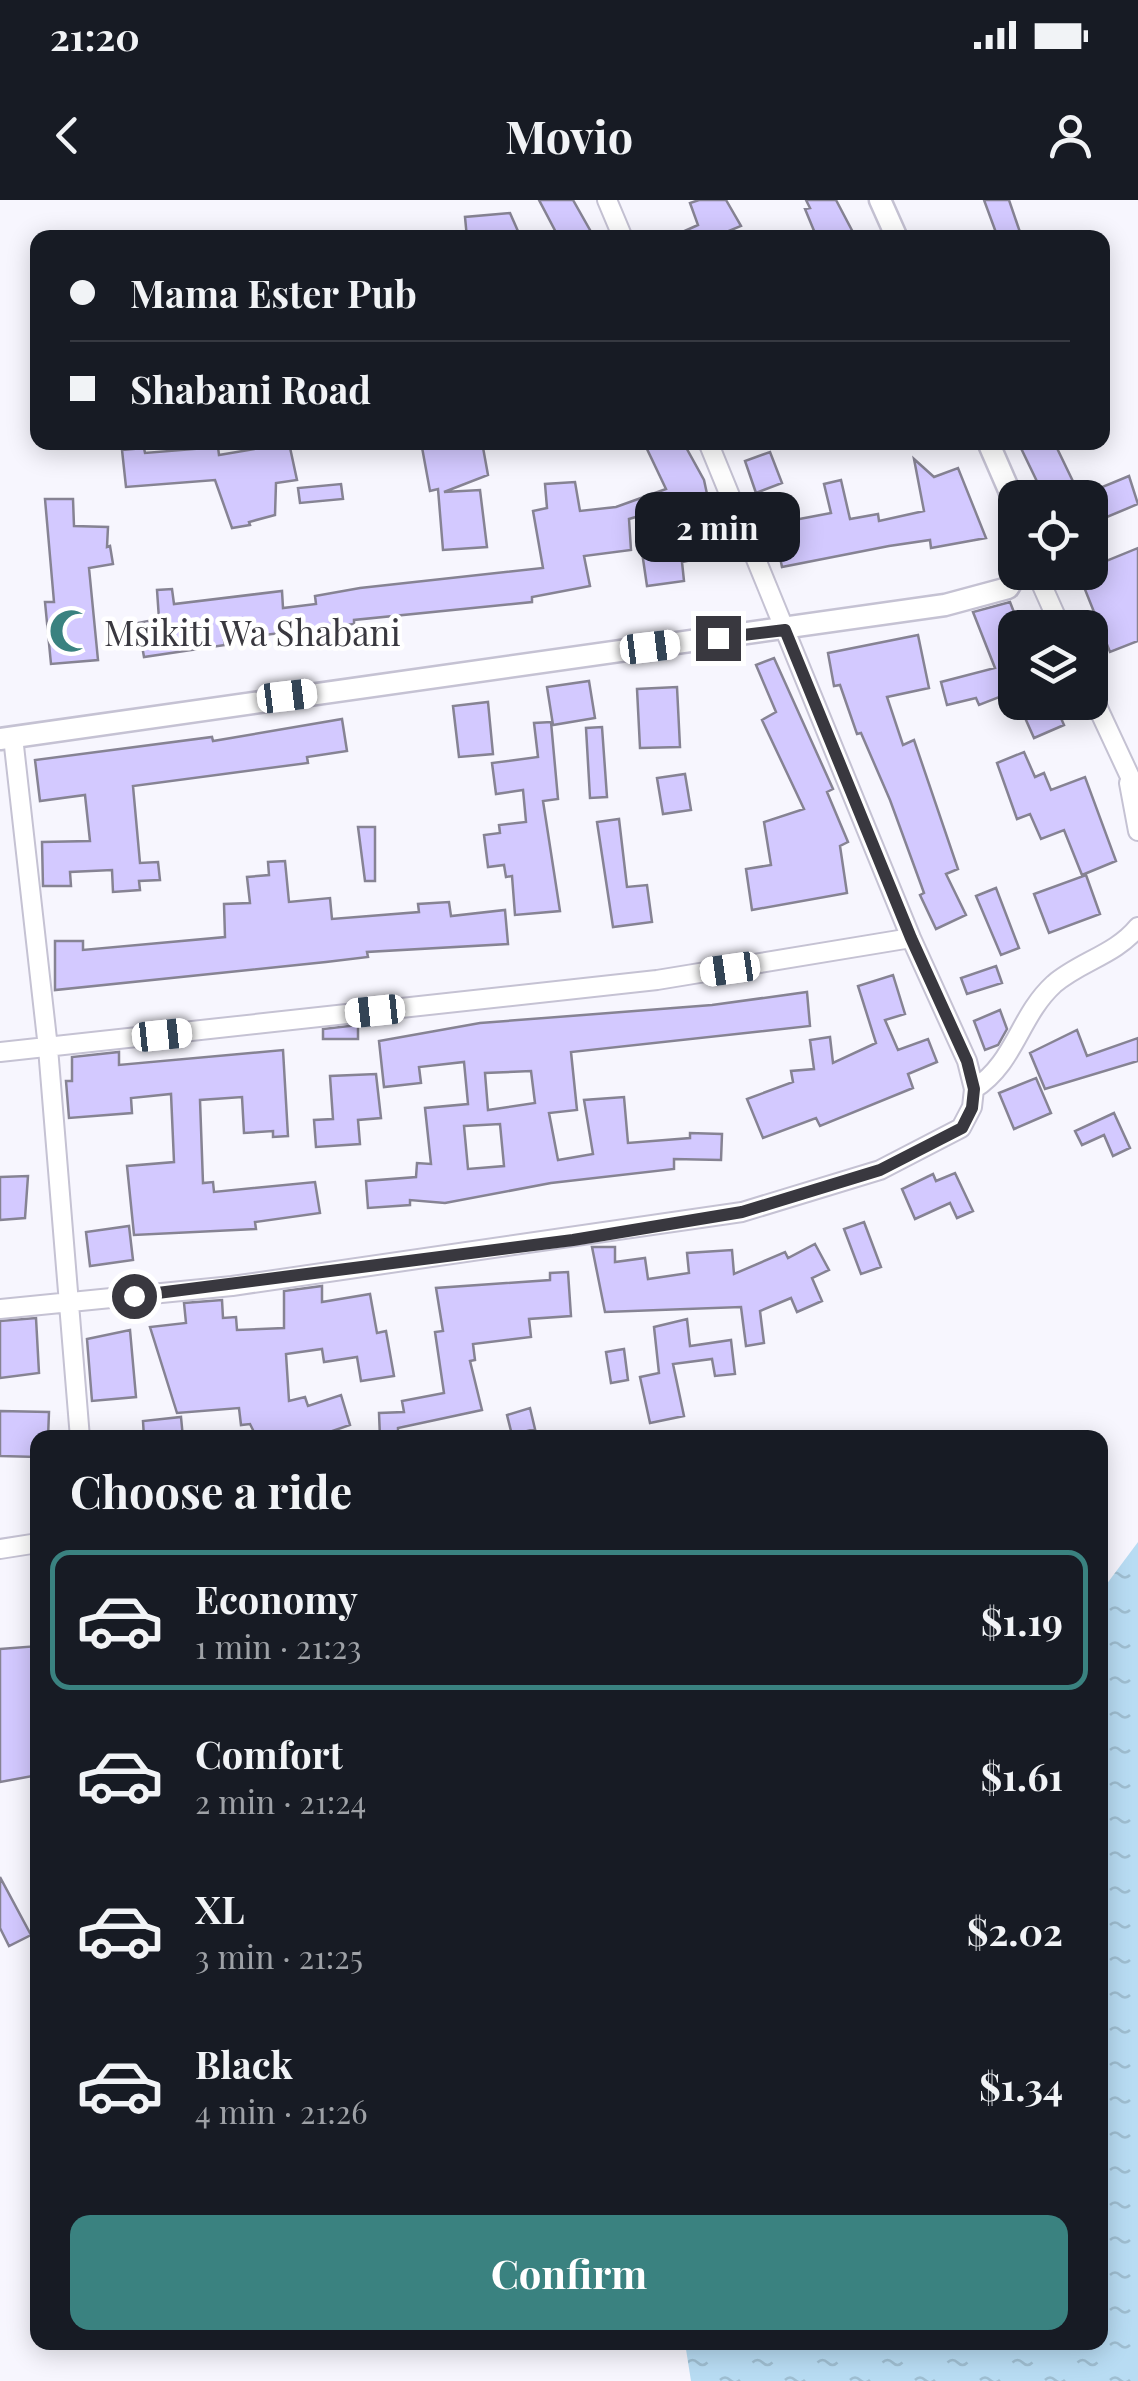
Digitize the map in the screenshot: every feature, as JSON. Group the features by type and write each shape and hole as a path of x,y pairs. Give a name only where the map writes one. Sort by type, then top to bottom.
{"street":[{"path":"607,200 620,230"},
{"path":"880,200 893,230"},
{"path":"0,1309 232,1286 742,1212 880,1170 938,1144 962,1128 972,1108 974,1089 949,1015 911,938 711,450"},
{"path":"991,450 1005,480"},
{"path":"79,1430 48,1048 7,738 785,630 1002,590"},
{"path":"1103,720 1138,794"},
{"path":"1128,773 1138,831"},
{"path":"974,1089 1005,1064 1022,1025 1054,984 1123,944 1138,926"},
{"path":"0,1052 657,980 911,938"},
{"path":"0,1549 30,1543"}],"water":[{"path":"1138,1542 1138,2381 691,2381 686,2350 1108,2350 1108,1582"}],"building":[{"path":"539,200 573,200 590,230 555,230"},
{"path":"726,200 741,226 731,230 687,230 698,225 690,203"},
{"path":"806,200 836,200 852,230 814,230 805,209 810,208"},
{"path":"984,200 1009,200 1019,230 995,230"},
{"path":"510,213 517,230 466,230 465,217"},
{"path":"122,450 218,450 219,455 291,450 297,480 276,483 275,515 232,528 215,480 126,487"},
{"path":"422,450 483,450 488,475 444,492 480,490 487,547 443,550 438,489 430,491"},
{"path":"647,450 687,450 704,480 720,554 682,562 684,581 647,586 642,552 686,546 677,505 629,519 631,550 584,556 590,586 532,597 532,602 354,620 354,624 224,640 225,645 144,657 138,623 159,619 157,590 172,589 174,604 282,591 283,608 316,604 315,596 360,588 543,568 533,511 547,508 545,484 575,482 580,511 616,507 666,489"},
{"path":"1022,450 1058,450 1072,480 1036,480"},
{"path":"770,452 782,483 756,493 745,461"},
{"path":"914,459 934,477 958,468 986,538 931,548 930,540 782,567 773,524 831,513 824,484 841,480 850,519 878,514 879,521 924,511"},
{"path":"1129,476 1138,504 1108,516 1108,485"},
{"path":"341,484 343,499 300,503 298,488"},
{"path":"45,499 73,499 74,526 108,527 107,547 110,546 113,564 89,568 98,660 51,664 45,602 54,602"},
{"path":"1138,548 1138,641 1110,652 1108,610 1093,610 1085,590 1108,590 1108,560"},
{"path":"1010,602 1013,610 998,610 998,698 979,705 976,698 947,705 941,682 995,668 973,612"},
{"path":"918,635 929,688 887,697 903,745 914,740 958,869 946,874 966,915 936,929 920,895 924,893 890,800 861,733 857,734 840,685 834,686 828,653"},
{"path":"774,658 833,789 827,792 848,842 840,846 847,893 752,910 746,869 771,865 764,822 804,809 762,720 776,712 756,665"},
{"path":"589,681 595,718 553,725 547,687"},
{"path":"677,687 680,747 640,748 637,689"},
{"path":"488,702 493,754 459,757 453,706"},
{"path":"342,719 347,751 307,757 308,763 133,786 140,863 158,862 160,880 139,881 140,890 113,892 112,870 70,872 71,886 43,886 42,842 90,841 85,795 40,801 35,760 212,737 213,741"},
{"path":"1026,720 1062,720 1064,725 1034,738"},
{"path":"551,722 558,799 543,801 560,911 515,915 512,876 506,877 504,865 488,867 484,835 500,833 499,825 526,822 523,790 496,794 492,763 538,757 534,723"},
{"path":"602,727 607,797 590,798 586,728"},
{"path":"1024,752 1035,777 1044,773 1051,790 1085,777 1116,861 1082,875 1064,830 1041,839 1030,814 1017,819 997,763"},
{"path":"685,774 691,810 663,814 657,778"},
{"path":"619,819 627,887 647,885 652,922 613,927 597,822"},
{"path":"358,827 375,827 375,881 365,881"},
{"path":"285,861 289,902 330,898 332,919 419,912 418,904 449,902 451,916 505,910 508,944 367,952 368,957 55,990 55,941 83,941 83,950 225,937 224,904 250,903 247,877 269,875 268,862"},
{"path":"1086,875 1100,914 1049,933 1034,894"},
{"path":"996,888 1019,948 1001,955 976,896"},
{"path":"996,966 1002,983 967,994 961,978"},
{"path":"893,975 905,1014 885,1020 898,1050 928,1039 937,1062 908,1074 913,1088 820,1126 816,1118 763,1138 747,1099 793,1082 791,1071 814,1069 810,1040 830,1037 833,1063 876,1043 858,986"},
{"path":"807,992 810,1026 571,1052 577,1110 549,1113 558,1160 593,1154 584,1100 624,1097 628,1143 690,1138 690,1133 722,1134 721,1160 674,1159 674,1169 551,1183 445,1203 410,1200 410,1205 368,1208 366,1181 416,1177 417,1163 431,1164 425,1108 468,1104 464,1062 419,1067 421,1083 384,1087 379,1041 480,1023 712,1005","holes":["531,1071 535,1103 488,1110 485,1073","500,1124 504,1166 468,1169 464,1126"]},
{"path":"1000,1010 1007,1029 998,1045 985,1050 974,1021"},
{"path":"358,1025 358,1039 323,1039 323,1029"},
{"path":"1077,1030 1087,1056 1138,1038 1138,1061 1045,1089 1030,1053"},
{"path":"283,1050 288,1136 273,1137 273,1131 244,1133 242,1097 200,1100 203,1183 213,1182 214,1192 315,1182 320,1213 255,1222 256,1229 134,1235 127,1166 174,1162 171,1094 131,1098 132,1113 69,1118 66,1081 72,1081 72,1057 119,1052 119,1065"},
{"path":"376,1074 381,1118 358,1120 360,1144 316,1147 314,1120 333,1119 330,1076"},
{"path":"1036,1078 1051,1113 1014,1129 999,1093"},
{"path":"1114,1113 1130,1148 1113,1156 1104,1135 1082,1145 1075,1131"},
{"path":"955,1173 973,1211 957,1218 950,1203 915,1219 902,1189 933,1174 936,1181"},
{"path":"28,1176 25,1218 0,1220 0,1177"},
{"path":"864,1222 881,1267 861,1274 844,1229"},
{"path":"129,1226 133,1260 90,1266 86,1232"},
{"path":"815,1244 829,1270 812,1278 822,1301 797,1312 791,1298 760,1311 764,1343 746,1346 741,1307 605,1312 592,1247 615,1247 615,1262 645,1258 648,1279 689,1273 687,1253 732,1250 734,1274 785,1252 788,1258"},
{"path":"568,1272 571,1316 529,1319 531,1337 473,1344 475,1360 470,1361 482,1410 398,1430 380,1430 379,1413 404,1412 402,1401 444,1393 435,1332 443,1331 436,1288 550,1280 550,1273"},
{"path":"322,1286 322,1302 370,1294 377,1333 386,1331 394,1376 361,1381 357,1357 324,1362 322,1349 286,1354 289,1401 305,1397 308,1406 341,1395 350,1425 335,1430 253,1430 250,1424 241,1425 239,1408 177,1413 150,1327 186,1323 184,1303 222,1300 223,1318 236,1317 237,1330 284,1328 284,1291"},
{"path":"36,1318 39,1373 0,1378 0,1321"},
{"path":"687,1319 690,1346 731,1340 735,1374 715,1376 712,1359 673,1364 684,1416 650,1423 640,1377 659,1373 654,1327"},
{"path":"130,1330 136,1397 92,1401 87,1339"},
{"path":"624,1349 628,1380 611,1383 606,1352"},
{"path":"530,1408 535,1429 511,1430 507,1415"},
{"path":"0,1411 49,1412 48,1430 30,1430 30,1457 0,1456"},
{"path":"181,1417 182,1430 144,1430 143,1421"},
{"path":"30,1647 30,1776 0,1782 0,1649"},
{"path":"0,1877 30,1936 9,1946 0,1928"}],"place":[{"name":"Msikiti Wa Shabani","path":"71,631"}],"route":[{"path":"134,1296 573,1240 742,1212 880,1170 938,1144 962,1128 972,1108 974,1089 967,1061 911,938 785,630 718,638"}]}
